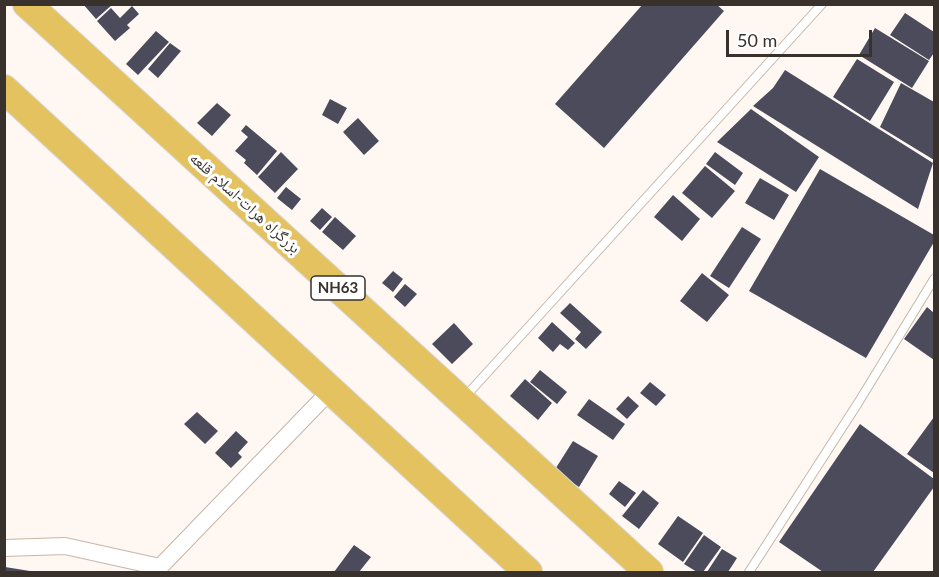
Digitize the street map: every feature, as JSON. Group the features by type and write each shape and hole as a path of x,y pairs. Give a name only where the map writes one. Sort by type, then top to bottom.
{"highway":[{"name":"بزرگراه هرات-اسلام قلعه","path":"27,4 649,573"},
{"path":"4,89 528,573"}],"street":[{"path":"4,548 65,546 160,570 331,390"}],"lane":[{"path":"462,400 822,4"},
{"path":"749,573 934,279"}],"building":[{"path":"83,4 113,4 96,19"},
{"path":"643,4 716,4 724,11 604,148 555,104"},
{"path":"132,6 139,14 127,25 130,28 115,41 97,21 111,8 120,18"},
{"path":"905,13 934,32 934,53 929,60 890,35"},
{"path":"875,28 929,61 912,88 859,55"},
{"path":"156,31 169,42 138,75 126,64"},
{"path":"170,43 181,51 158,78 148,69"},
{"path":"857,59 894,82 870,121 833,97"},
{"path":"785,70 933,163 918,209 753,106 773,88"},
{"path":"901,83 934,102 934,160 880,127"},
{"path":"330,99 347,108 338,124 322,115"},
{"path":"217,103 231,115 212,136 197,123"},
{"path":"751,109 819,157 796,192 717,142"},
{"path":"358,118 379,141 364,155 343,132"},
{"path":"246,125 277,151 257,175 244,163 246,160 235,151 248,137 241,131"},
{"path":"281,152 298,169 275,193 258,177"},
{"path":"715,152 743,173 735,185 706,164"},
{"path":"705,166 735,191 712,218 682,193"},
{"path":"820,169 934,235 934,242 866,358 749,291"},
{"path":"760,178 789,195 774,220 745,203"},
{"path":"286,187 301,199 292,210 277,198"},
{"path":"673,195 700,219 682,241 654,217"},
{"path":"322,208 332,217 320,230 310,221"},
{"path":"335,217 356,236 343,250 322,232"},
{"path":"742,227 761,239 729,288 710,276"},
{"path":"393,271 403,279 393,292 382,283"},
{"path":"702,273 729,295 707,322 680,301"},
{"path":"405,284 417,294 405,307 394,297"},
{"path":"570,303 602,332 586,349 575,339 581,332 560,313"},
{"path":"927,307 934,313 934,360 904,339"},
{"path":"552,322 575,343 568,350 560,344 553,352 538,338"},
{"path":"454,323 473,344 452,364 432,344"},
{"path":"540,370 567,392 557,404 530,382"},
{"path":"525,379 552,403 538,420 510,396"},
{"path":"650,382 666,395 656,406 640,393"},
{"path":"628,396 639,406 627,419 616,409"},
{"path":"589,399 625,424 613,440 577,415"},
{"path":"197,412 218,431 205,444 184,424"},
{"path":"934,417 934,473 907,454"},
{"path":"860,424 934,479 934,487 873,572 823,572 779,542"},
{"path":"236,431 248,442 238,453 242,457 231,468 215,453"},
{"path":"573,441 598,456 579,487 554,471"},
{"path":"619,481 636,493 625,507 609,494"},
{"path":"643,490 659,503 639,529 622,516"},
{"path":"678,516 703,533 683,562 658,544"},
{"path":"704,535 721,547 703,572 697,572 684,564"},
{"path":"354,545 371,557 359,572 334,572"},
{"path":"722,549 737,558 728,572 707,572"},
{"path":"5,567 30,571 30,572 4,572"}]}
